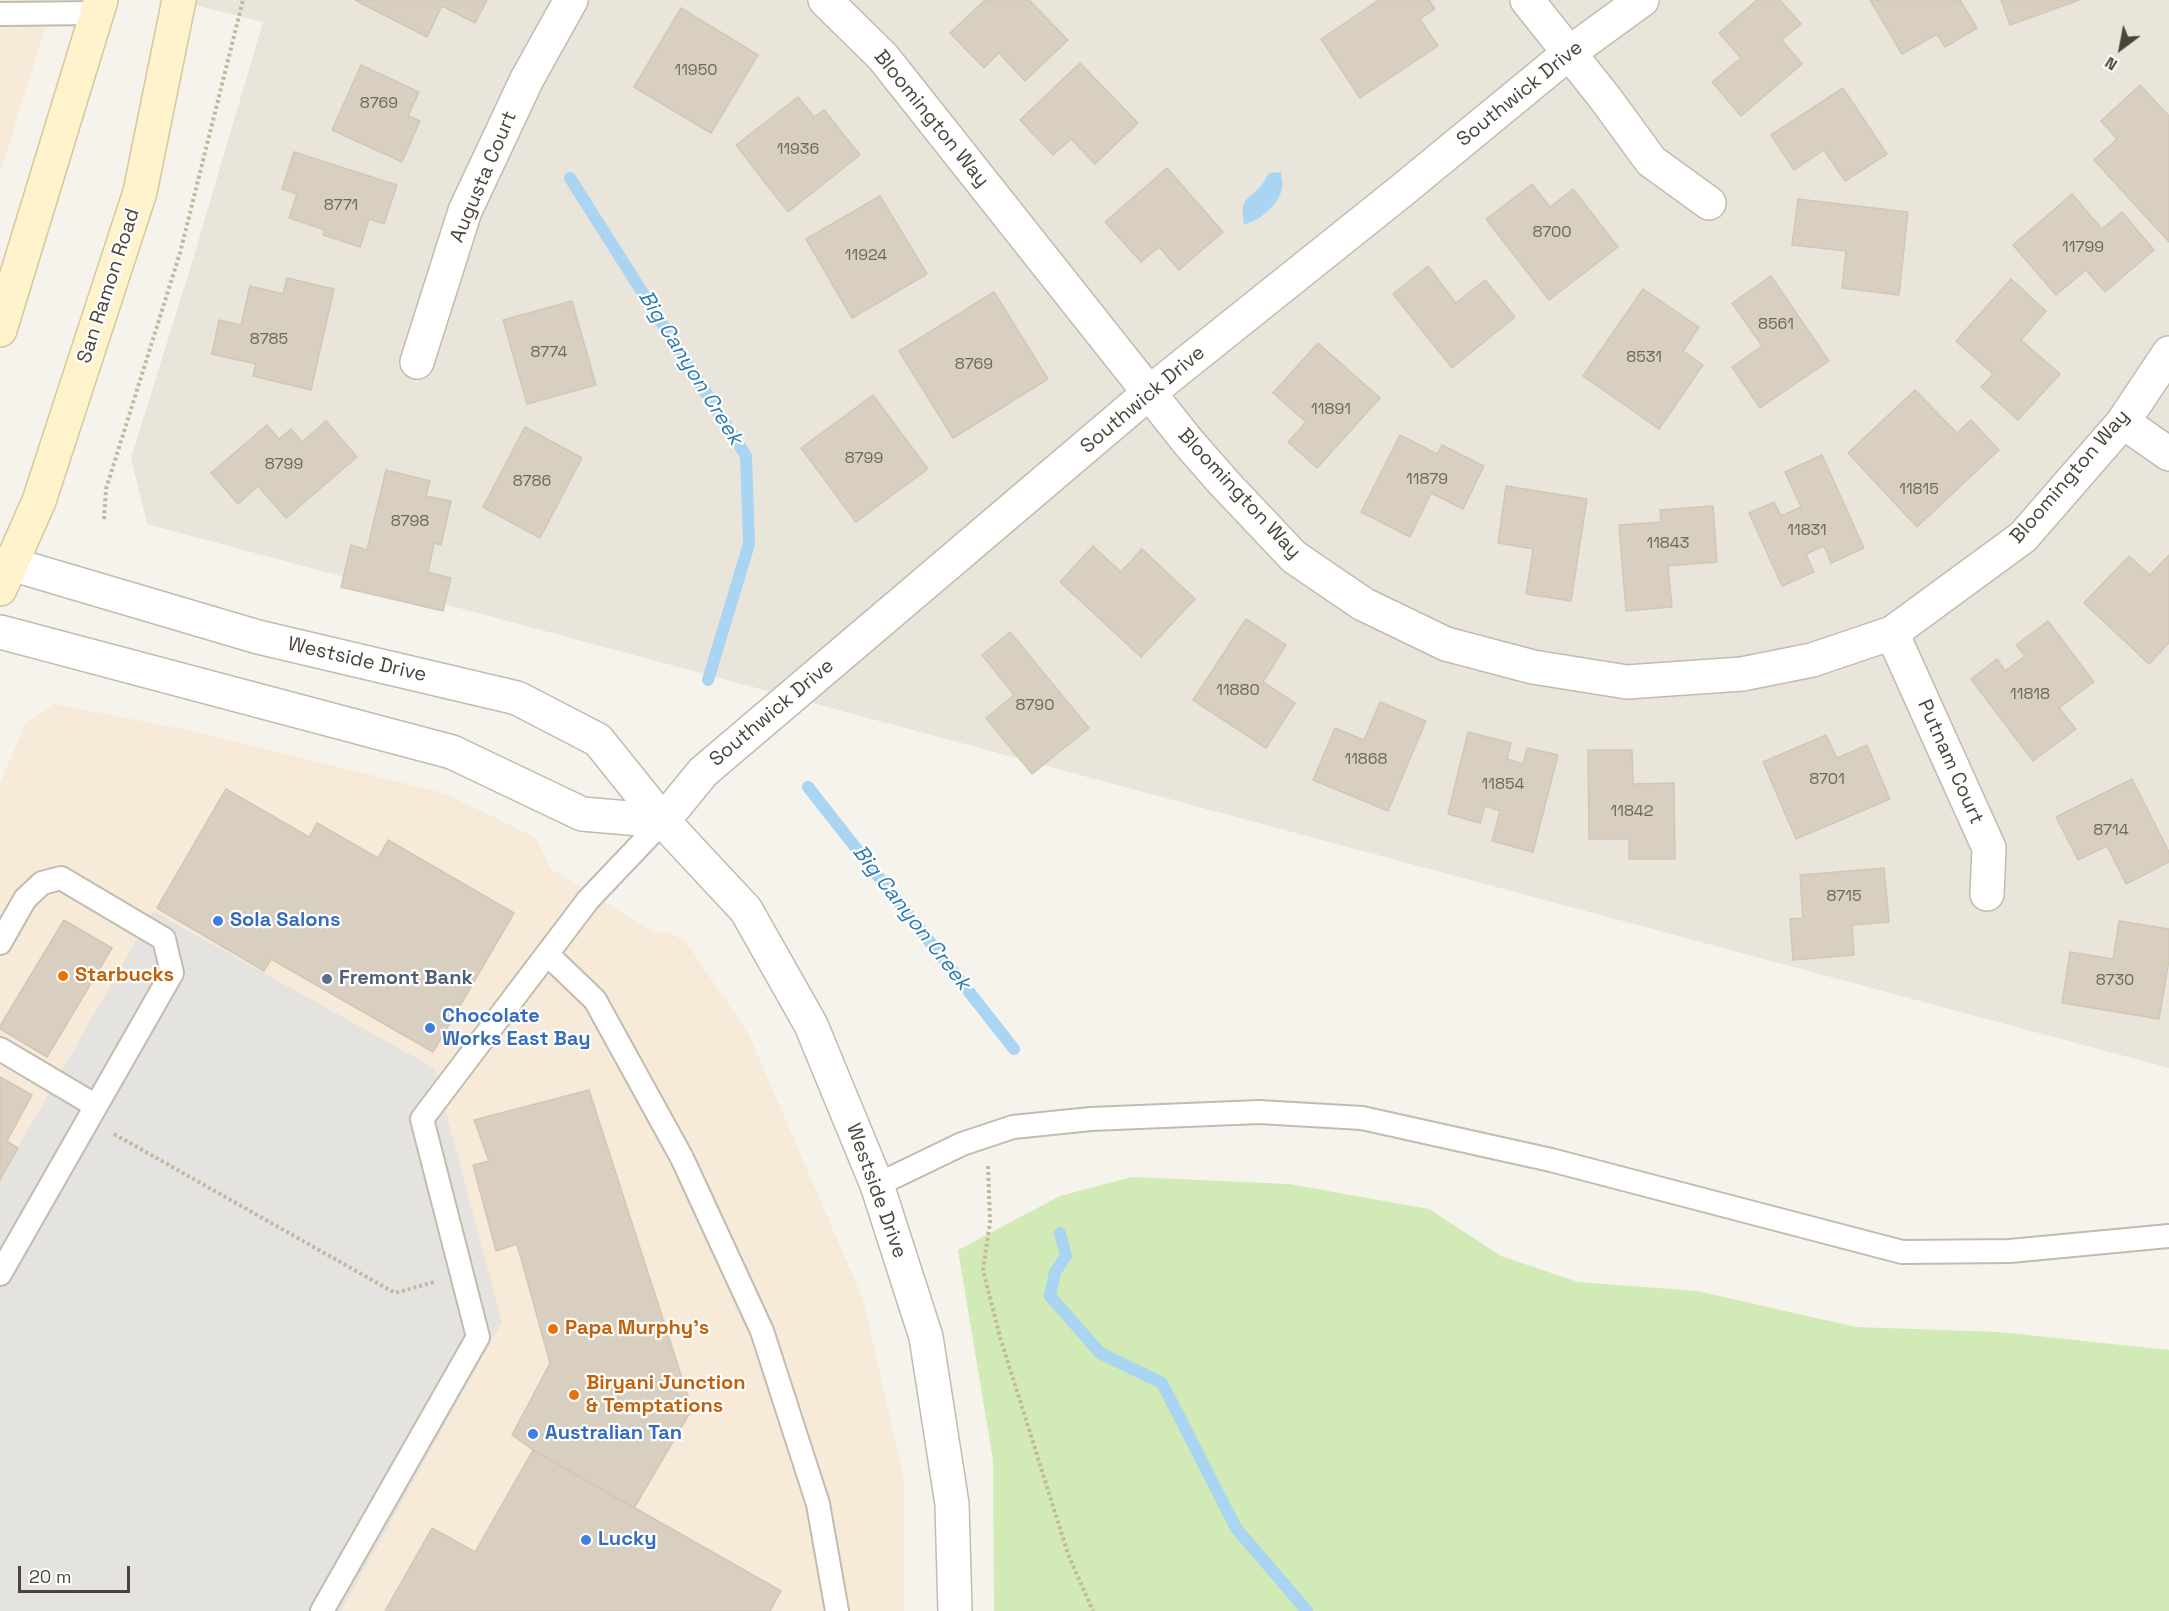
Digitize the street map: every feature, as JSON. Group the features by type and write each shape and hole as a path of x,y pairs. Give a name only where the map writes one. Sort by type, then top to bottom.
{"main road":[{"name":"San Ramon Road","path":"4,572 39,501 140,192 179,0"},
{"path":"0,330 99,6"}],"street":[{"name":"Augusta Court","path":"417,362 465,212 527,79 571,0"},
{"name":"Bloomington Way","path":"825,0 883,57 1225,484 1294,557 1363,604 1446,644 1533,667 1627,682 1742,674 1812,660 1892,633 2022,537 2123,422 2169,353"},
{"path":"1527,0 1651,161 1709,203"},
{"name":"Southwick Drive","path":"663,821 703,772 1150,392 1400,192 1569,52 1642,0"},
{"path":"2123,422 2169,454"},
{"name":"Westside Drive","path":"4,572 258,637 517,698 598,740 663,821 746,910 811,1025 877,1185 926,1337 952,1504 955,1611"},
{"path":"0,632 452,752 582,814 663,821"},
{"name":"Putnam Court","path":"1892,633 1989,848 1987,894"}],"lane":[{"path":"0,14 99,6"},
{"path":"322,1611 478,1337 422,1119 588,900 663,821"},
{"path":"0,943 25,898 42,883 61,878 164,939 172,973 0,1274"},
{"path":"547,954 595,1000 682,1158 762,1331 818,1504 837,1611"},
{"path":"0,1050 96,1106"},
{"path":"877,1185 962,1144 1013,1127 1091,1119 1259,1112 1362,1118 1551,1160 1902,1252 2010,1251 2169,1236"}],"path":[{"path":"104,519 106,489 180,253 243,0"},
{"path":"84,1127 117,1134 395,1293 462,1275"},
{"path":"987,1135 990,1222 983,1270 1000,1337 1068,1554 1093,1611"}],"shaded area":[{"path":"0,0 54,0 0,173"},
{"path":"174,0 2169,0 2169,1068 147,524 131,458 263,22"},
{"path":"55,704 197,732 444,793 536,838 551,869 655,933 669,932 687,943 749,1035 863,1299 904,1479 904,1611 0,1611 0,783 26,723"},
{"path":"153,911 434,1068 502,1322 341,1611 0,1611 0,1179"}],"green space":[{"path":"1132,1177 1289,1184 1429,1209 1501,1256 1578,1282 1697,1291 1856,1327 1999,1332 2169,1350 2169,1611 994,1611 993,1460 958,1250 1060,1196"}],"water":[{"path":"1281,172 1282,185 1278,199 1262,216 1244,224 1243,207 1246,201 1269,173"}],"building":[{"path":"355,0 487,0 475,23 442,6 427,37"},
{"path":"985,0 1029,0 1068,40 1025,81 999,53 984,68 950,33"},
{"path":"1379,0 1429,0 1435,9 1420,19 1438,46 1360,98 1321,39"},
{"path":"1757,0 1780,0 1801,24 1782,40 1802,64 1741,116 1712,82 1741,58 1719,33"},
{"path":"1870,0 1960,0 1977,28 1945,47 1937,34 1902,54"},
{"path":"2001,0 2079,0 2010,25"},
{"path":"681,8 758,55 711,133 634,87"},
{"path":"1080,63 1138,123 1095,164 1071,139 1053,155 1020,120"},
{"path":"361,65 419,92 408,116 420,121 402,162 332,130"},
{"path":"2140,85 2169,116 2169,242 2094,160 2117,139 2101,121"},
{"path":"1843,88 1887,154 1845,181 1824,150 1794,170 1771,135"},
{"path":"798,97 814,117 824,110 860,155 788,212 736,145"},
{"path":"294,152 397,185 384,224 369,219 360,247 323,235 325,230 289,218 297,194 282,189"},
{"path":"1167,168 1223,232 1179,270 1159,247 1141,262 1105,222"},
{"path":"1532,184 1550,207 1573,189 1618,247 1549,300 1486,219"},
{"path":"2072,194 2102,229 2122,212 2154,250 2105,292 2086,270 2056,295 2013,245"},
{"path":"880,196 927,274 852,318 806,239"},
{"path":"1798,199 1908,212 1899,295 1842,288 1846,251 1792,245"},
{"path":"1428,266 1456,303 1485,280 1515,317 1452,368 1393,294"},
{"path":"1771,276 1829,361 1760,408 1732,367 1762,346 1732,303"},
{"path":"287,278 334,289 311,390 253,376 256,364 212,354 219,320 241,325 250,286 283,294"},
{"path":"2011,279 2046,311 2021,340 2060,374 2018,420 1981,387 1993,374 1956,341"},
{"path":"1643,289 1699,327 1683,351 1703,365 1659,429 1583,376"},
{"path":"994,292 1048,379 953,438 899,351"},
{"path":"572,301 596,385 527,404 503,320"},
{"path":"1318,343 1380,398 1317,468 1288,442 1306,422 1273,393"},
{"path":"1915,390 1957,433 1971,420 1999,450 1917,527 1848,453"},
{"path":"873,395 928,469 856,522 801,448"},
{"path":"326,421 357,457 286,518 258,486 238,504 211,473 267,425 279,439 291,429 302,442"},
{"path":"525,427 582,458 540,538 483,507"},
{"path":"1400,435 1437,454 1442,445 1484,466 1463,509 1431,493 1410,537 1361,512"},
{"path":"1822,455 1864,548 1831,563 1824,546 1806,554 1814,572 1782,586 1749,513 1774,502 1781,516 1801,507 1785,472"},
{"path":"386,470 430,481 426,496 451,501 441,545 434,543 428,572 451,578 443,611 341,587 351,545 367,550"},
{"path":"1506,486 1587,499 1571,601 1526,594 1533,549 1498,543"},
{"path":"1713,506 1717,562 1668,566 1672,607 1626,611 1619,525 1661,522 1660,510"},
{"path":"1093,546 1121,572 1142,549 1195,599 1141,657 1060,582"},
{"path":"2169,555 2169,643 2149,664 2084,603 2129,556 2150,575"},
{"path":"1246,619 1286,645 1263,682 1295,703 1266,748 1193,700"},
{"path":"2048,621 2094,682 2059,708 2076,729 2033,761 1971,679 1997,659 2005,671 2025,656 2016,645"},
{"path":"1010,632 1089,728 1032,774 986,718 1014,695 982,655"},
{"path":"1380,702 1426,721 1388,811 1313,780 1335,728 1364,740"},
{"path":"1468,732 1511,743 1507,759 1523,764 1527,748 1558,755 1533,852 1492,841 1500,811 1485,806 1480,823 1448,814"},
{"path":"1826,735 1837,758 1867,745 1890,799 1796,839 1763,762"},
{"path":"1588,750 1632,750 1633,784 1674,783 1675,859 1629,859 1629,839 1589,839"},
{"path":"2132,779 2169,852 2169,862 2126,884 2107,846 2078,860 2056,817"},
{"path":"226,789 309,837 317,823 378,858 388,840 514,913 433,1052 271,959 264,971 157,908"},
{"path":"1884,868 1889,922 1852,925 1854,955 1793,960 1790,919 1803,918 1800,875"},
{"name":"Starbucks","path":"64,920 112,948 47,1057 0,1029 0,1026"},
{"path":"2119,921 2169,929 2169,960 2159,1019 2062,1003 2070,952 2113,959"},
{"path":"0,1077 32,1095 7,1141 18,1148 0,1180"},
{"path":"589,1090 692,1409 634,1508 533,1450 512,1435 550,1363 517,1244 496,1251 473,1165 489,1161 474,1120"},
{"name":"Lucky","path":"533,1450 781,1591 770,1611 385,1611 432,1528 475,1552"}],"waterway":[{"name":"Big Canyon Creek","path":"570,178 746,456 749,544 708,680"},
{"name":"Big Canyon Creek","path":"808,787 1014,1049"},
{"name":"Big Canyon Creek","path":"1060,1233 1066,1256 1055,1272 1050,1296 1100,1353 1162,1383 1236,1528 1307,1611"}],"place":[{"name":"Sola Salons","path":"218,921"},
{"name":"Starbucks","path":"63,976"},
{"name":"Fremont Bank","path":"327,979"},
{"name":"Chocolate Works East Bay","path":"430,1028"},
{"name":"Papa Murphy's","path":"553,1329"},
{"name":"Biryani Junction & Temptations","path":"574,1395"},
{"name":"Australian Tan","path":"533,1434"},
{"name":"Lucky","path":"586,1540"}]}
